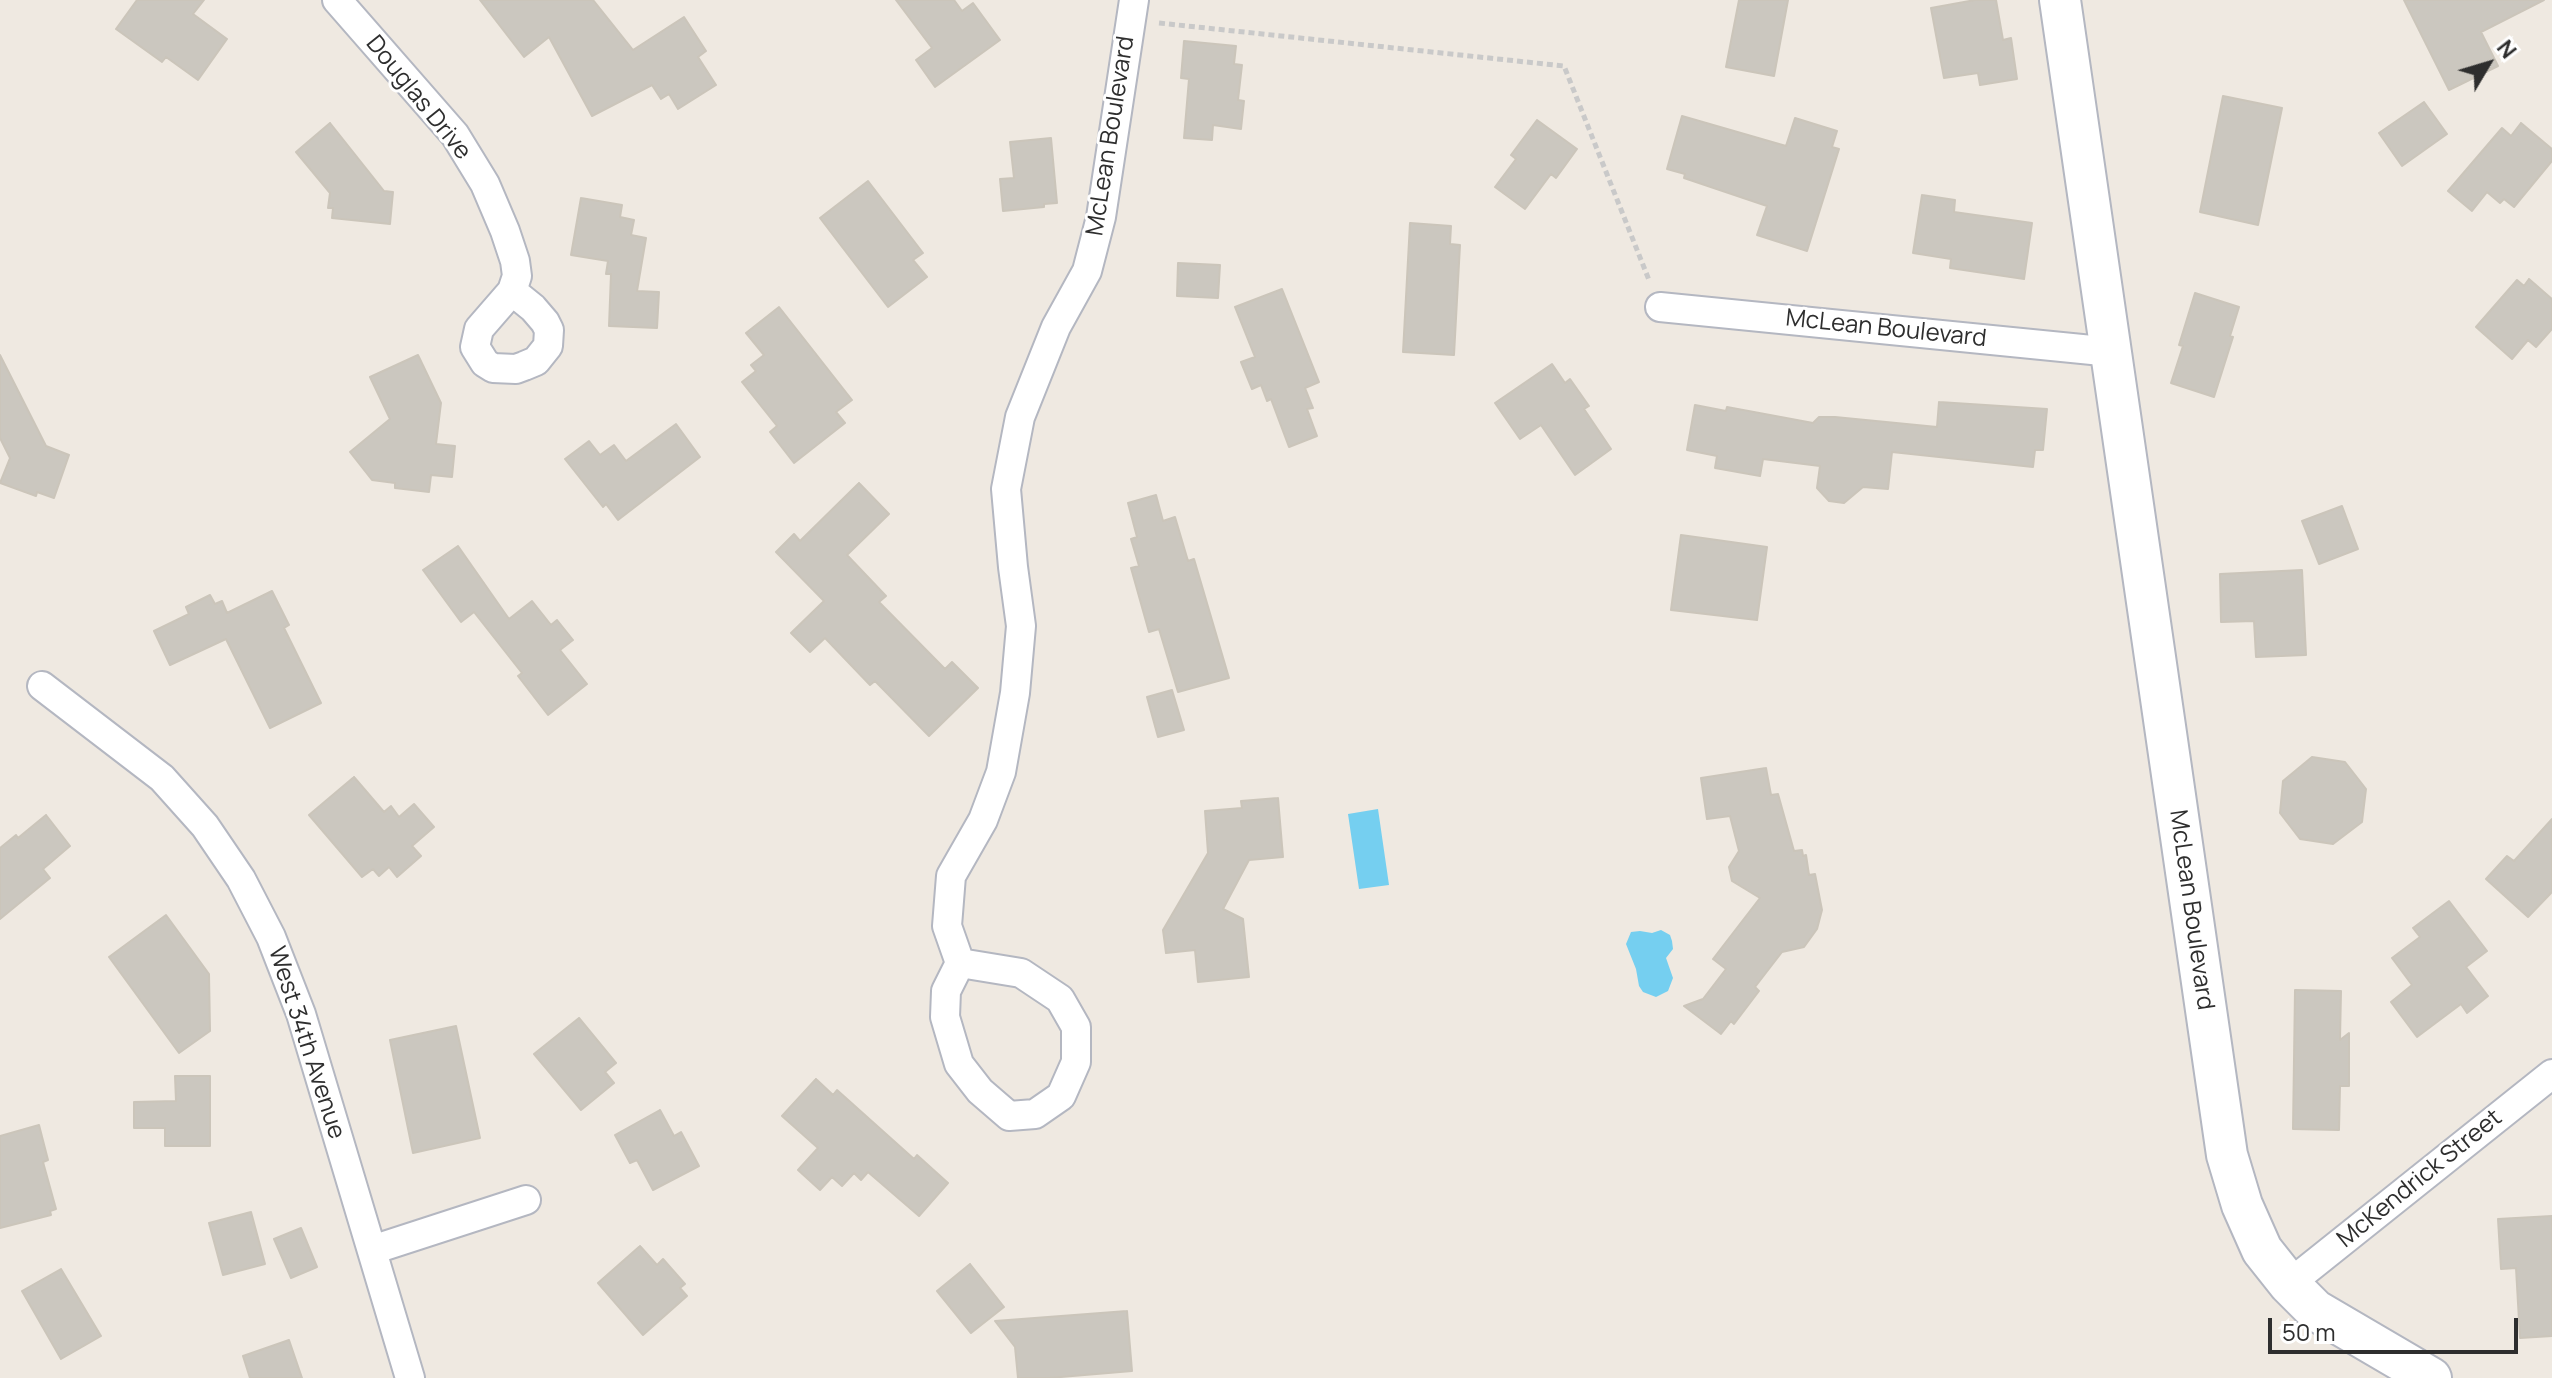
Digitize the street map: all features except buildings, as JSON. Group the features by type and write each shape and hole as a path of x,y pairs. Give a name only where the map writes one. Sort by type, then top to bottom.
{"street":[{"name":"Douglas Drive","path":"337,0 455,135 485,184 505,231 516,269 512,291"},
{"name":"McLean Boulevard","path":"2060,0 2227,1155 2242,1205 2262,1250 2289,1284 2315,1310 2431,1378"},
{"name":"McLean Boulevard","path":"960,963 947,926 951,876 983,820 1001,772 1015,693 1021,626 1006,489 1020,417 1056,327 1087,271 1101,217 1132,10"},
{"name":"McLean Boulevard","path":"1660,307 2112,352"},
{"name":"West 34th Avenue","path":"42,686 162,778 205,826 241,879 271,937 301,1014 410,1378"},
{"path":"960,963 1021,973 1060,999 1076,1027 1076,1062 1061,1096 1035,1114 1009,1116 980,1091 959,1064 945,1017 946,991 960,963"},
{"name":"McKendrick Street","path":"2289,1284 2552,1074"},
{"path":"372,1250 526,1200"}],"path":[{"path":"1132,10 1564,66 1660,307"}],"water":[{"path":"1378,809 1389,885 1359,889 1348,814"},
{"path":"1661,930 1670,935 1672,941 1673,949 1666,958 1673,978 1668,991 1656,997 1643,992 1639,986 1626,944 1631,932"}]}
